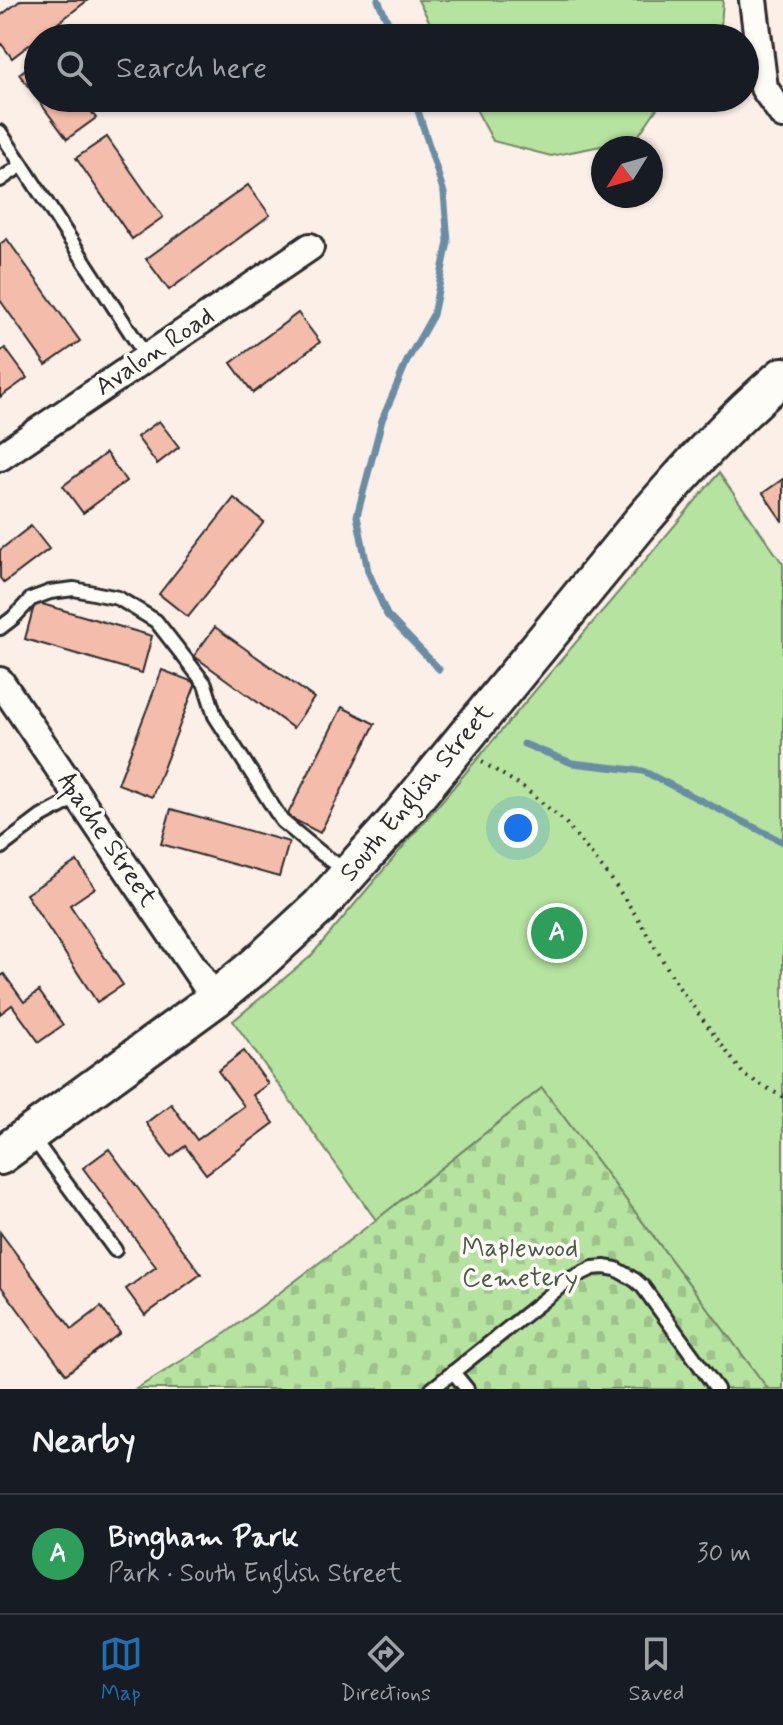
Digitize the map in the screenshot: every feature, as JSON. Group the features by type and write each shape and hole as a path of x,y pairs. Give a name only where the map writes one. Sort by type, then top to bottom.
{"street":[{"path":"753,0 756,24"},
{"path":"759,48 764,88 783,115"},
{"name":"Avalon Road","path":"0,457 310,247"},
{"name":"South English Street","path":"0,1156 215,999 281,943 350,874 677,480 783,376"},
{"name":"Apache Street","path":"0,681 215,999"}],"lane":[{"path":"0,132 147,358"},
{"path":"0,180 22,165"},
{"path":"0,628 31,599 50,592 74,589 118,598 156,621 205,684 215,716 282,821 350,874"},
{"path":"0,848 41,817 78,797"},
{"path":"30,1134 115,1250"},
{"path":"432,1389 570,1279 593,1268 604,1267 626,1274 643,1287 717,1389"},
{"path":"453,1372 467,1389"}],"path":[{"path":"457,747 523,787 565,822 612,880 678,986 744,1075 783,1097"}],"green space":[{"path":"418,0 723,0 721,24 431,24"},
{"path":"477,112 655,112 638,136 591,136 591,148 551,156 493,141"},
{"path":"719,473 783,564 783,1389 768,1389 542,1088 376,1220 233,1021 310,957"},
{"name":"Maplewood Cemetery","path":"542,1088 768,1389 136,1389 226,1333 376,1220"}],"building":[{"path":"21,0 88,0 57,24 24,24 24,49 12,58 0,42 0,16"},
{"path":"47,112 92,112 96,118 67,139"},
{"path":"107,137 163,217 132,239 76,158"},
{"path":"248,185 270,215 169,290 146,259"},
{"path":"7,239 80,341 46,365 0,300 0,244"},
{"path":"298,313 320,342 253,393 231,363"},
{"path":"5,348 27,378 0,397 0,352"},
{"path":"159,421 179,447 157,464 137,437"},
{"path":"106,453 126,481 83,513 63,486"},
{"path":"783,479 783,520 782,521 763,493"},
{"path":"234,498 264,522 188,617 159,594"},
{"path":"31,526 49,549 4,583 0,578 0,550"},
{"path":"35,602 152,636 142,673 25,639"},
{"path":"215,627 314,698 293,728 194,656"},
{"path":"162,670 196,683 152,797 118,784"},
{"path":"342,707 375,724 320,833 287,816"},
{"path":"171,809 289,842 279,877 161,844"},
{"path":"77,861 95,888 70,905 123,985 97,1002 26,894"},
{"path":"4,974 24,1002 39,991 63,1025 39,1042 12,1005 0,1014 0,977"},
{"path":"244,1051 268,1084 253,1095 274,1123 206,1174 185,1146 171,1157 146,1123 171,1104 197,1140 244,1106 218,1071"},
{"path":"109,1149 201,1274 145,1315 126,1289 156,1267 83,1168"},
{"path":"0,1232 72,1329 101,1307 120,1333 66,1374 0,1285"}],"waterway":[{"path":"378,0 389,24"},
{"path":"418,112 444,193 448,242 433,315 407,361 382,420 357,516 368,571 387,615 439,669"},
{"path":"524,744 572,763 643,771 783,842"}],"place":[{"name":"Bingham Park","path":"557,933"}]}
